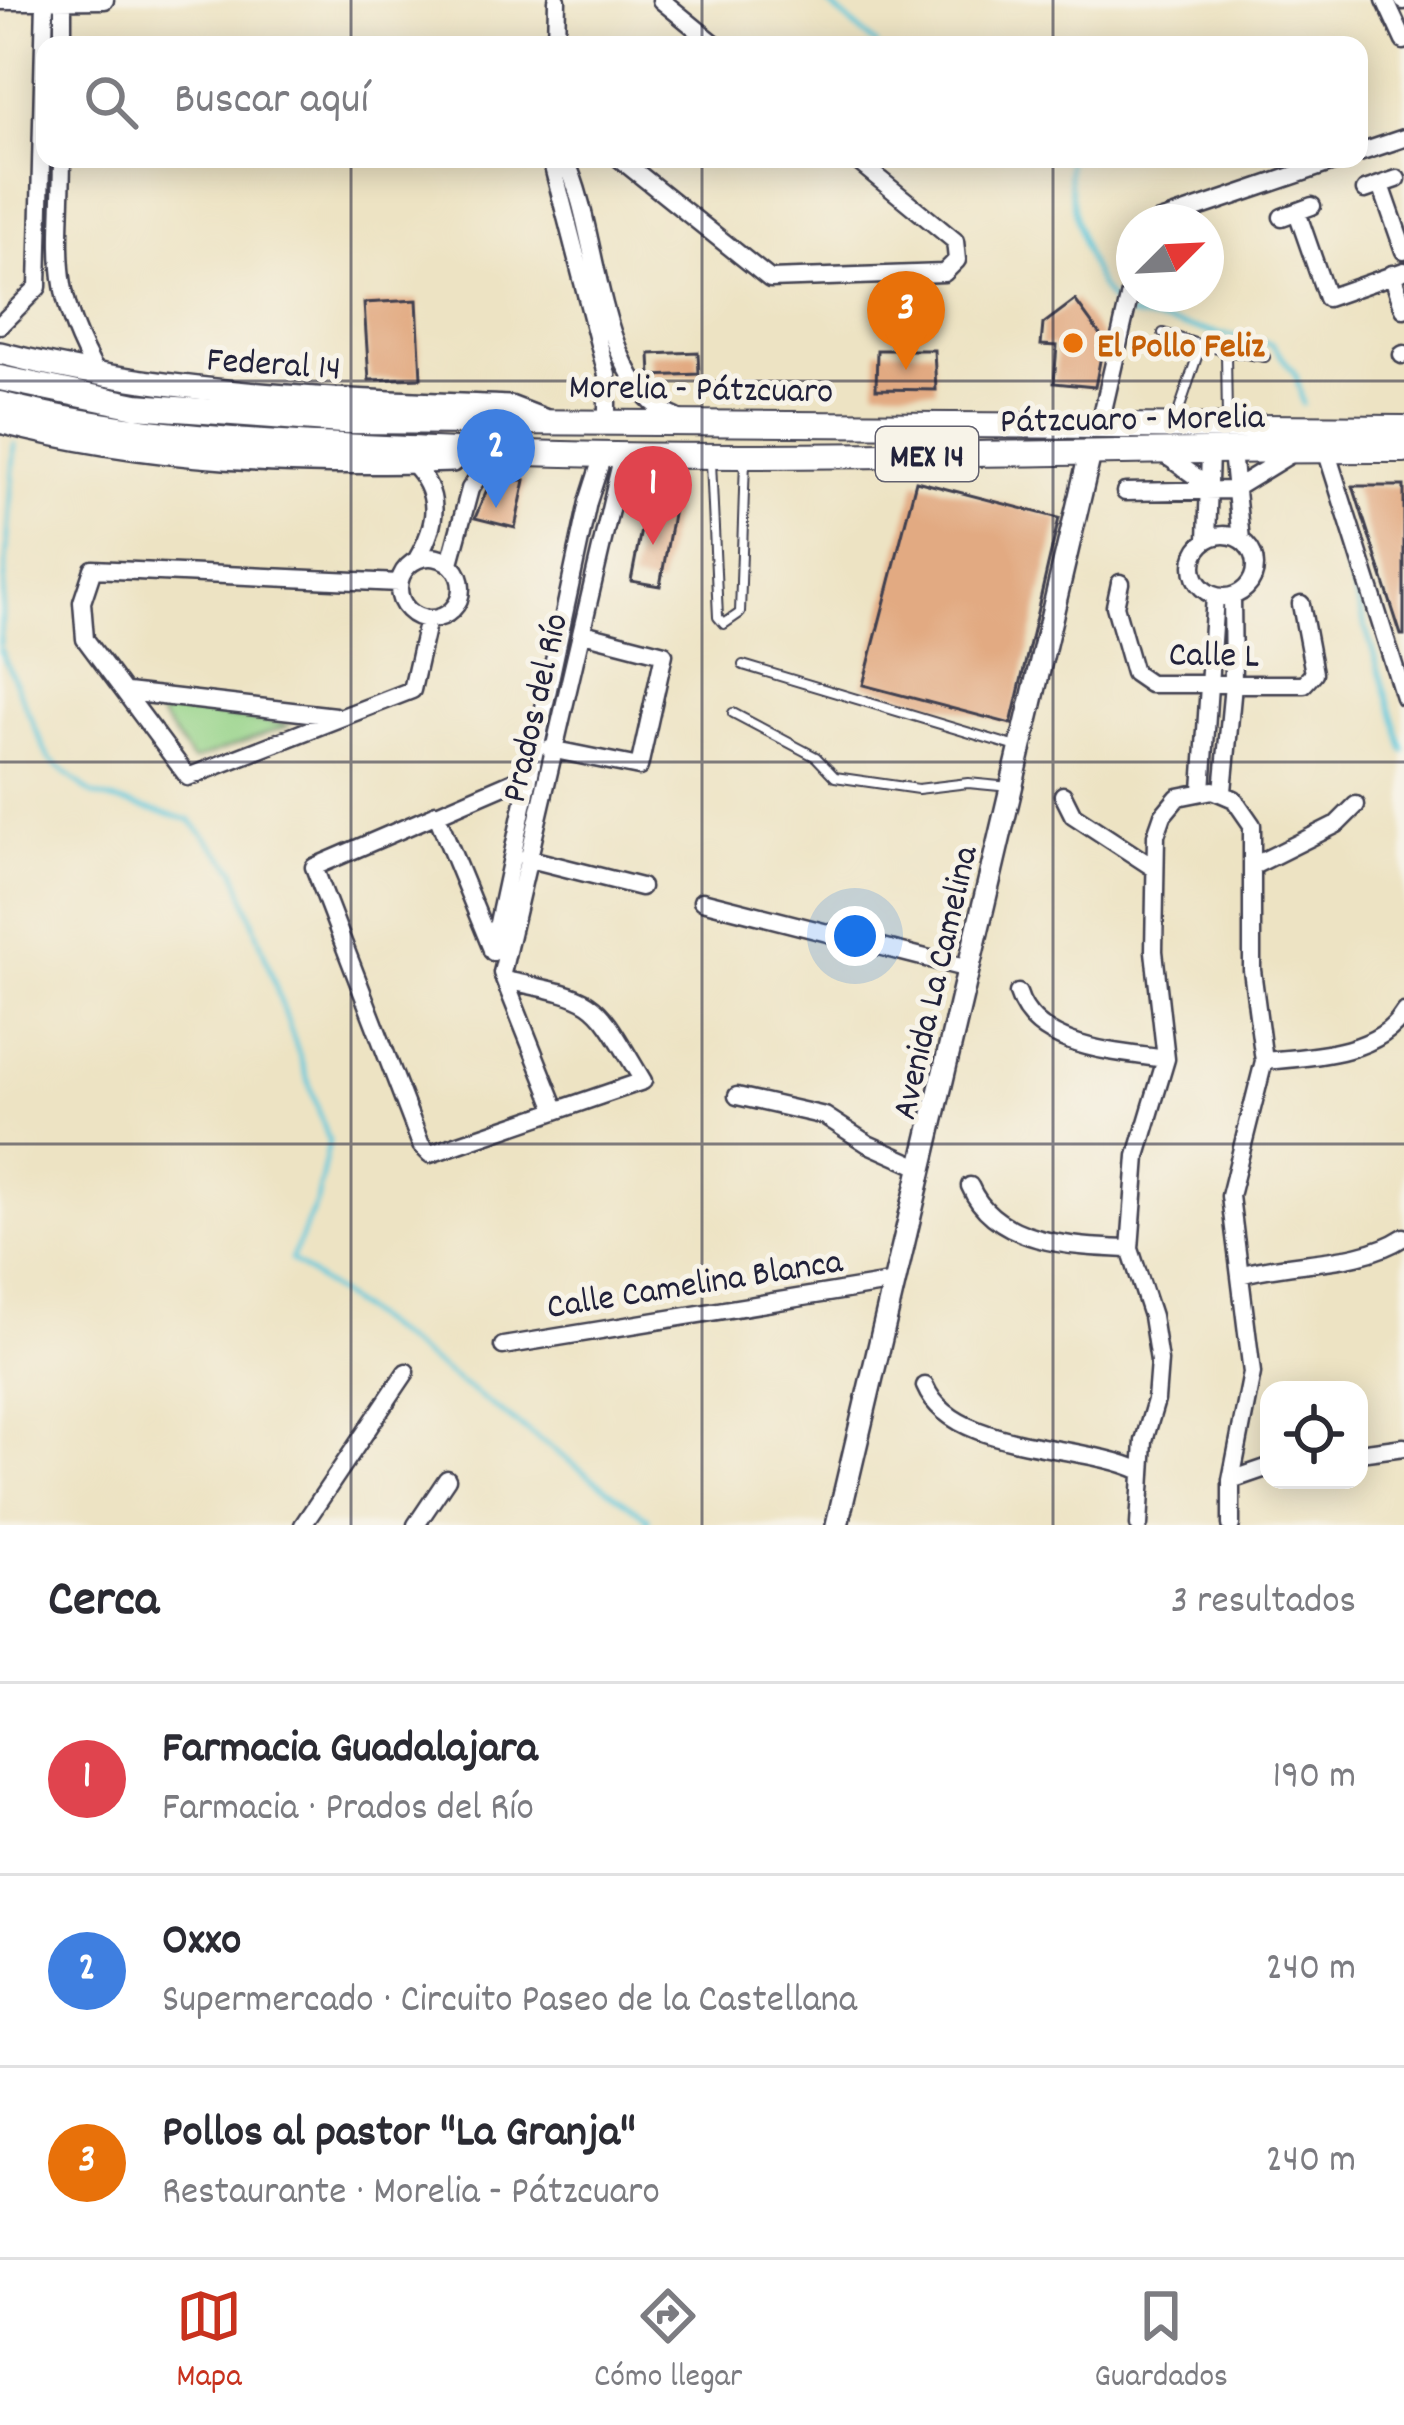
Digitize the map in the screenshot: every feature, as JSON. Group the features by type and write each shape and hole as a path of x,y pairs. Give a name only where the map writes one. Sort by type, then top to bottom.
{"main road":[{"name":"Morelia - Pátzcuaro","path":"0,377 52,405 205,415 1172,428 1223,444 1332,439 1404,428"},
{"name":"Pátzcuaro - Morelia","path":"0,404 52,405 253,442 528,454 1164,454 1223,444 1297,450 1332,439 1404,450"}],"street":[{"path":"44,36 45,0"},
{"path":"63,0 63,36"},
{"path":"0,1 105,0"},
{"path":"556,36 557,0"},
{"path":"662,0 705,36"},
{"path":"1385,0 1404,41"},
{"path":"1368,150 1404,138"},
{"path":"0,326 38,286 43,168"},
{"path":"62,168 60,293 70,326 98,374"},
{"path":"553,168 601,354 607,421"},
{"path":"568,168 635,388 648,403 682,421"},
{"path":"631,168 770,279 944,273 957,260 955,241 866,168"},
{"path":"1210,204 1316,168"},
{"path":"1381,185 1404,251"},
{"path":"1297,212 1327,298 1398,273 1404,309"},
{"path":"1099,428 1126,312"},
{"path":"601,354 620,350"},
{"name":"Federal 14","path":"0,353 98,374 252,396 510,407 545,421"},
{"path":"1404,415 1332,439 1404,697"},
{"path":"0,422 132,450 230,460 411,462 528,454"},
{"path":"1223,444 1209,488 1207,539 1192,565 1199,584 1224,596"},
{"path":"1202,790 1224,596 1253,576 1253,556 1241,540 1223,444"},
{"path":"1125,492 1232,490 1297,450"},
{"name":"Avenida La Camelina","path":"838,1525 1090,454"},
{"path":"1164,454 1209,488"},
{"path":"492,951 522,857 530,774 588,502 613,455"},
{"name":"Prados del Río","path":"503,977 522,857 558,750 583,633 613,455"},
{"path":"399,583 409,611 428,619 447,614 459,599 460,580 450,563 470,489 489,460"},
{"path":"399,583 417,559 435,520 424,475 411,462"},
{"path":"1207,539 1224,535 1241,540"},
{"path":"417,559 450,563"},
{"path":"399,583 93,569 82,602 85,639 188,777 412,690 428,619"},
{"name":"Calle L","path":"1120,583 1115,606 1140,680 1212,686 1304,684 1314,673 1300,604"},
{"path":"1223,791 1233,685 1224,596"},
{"path":"537,747 639,767 664,654 583,633"},
{"path":"127,692 340,716"},
{"path":"503,977 581,995 600,1010 643,1082 430,1154 421,1145 314,867 530,774"},
{"path":"1139,1525 1159,1361 1152,1316 1130,1249 1137,1156 1166,1059 1154,951 1154,868 1162,815 1178,797 1202,790 1223,791 1244,809 1252,825 1252,970 1264,1061 1230,1196 1252,1373 1231,1480 1231,1525"},
{"path":"1063,795 1073,815 1154,868"},
{"path":"1255,865 1337,824 1356,805"},
{"path":"436,813 556,1109"},
{"path":"522,857 641,887"},
{"path":"702,901 969,969"},
{"path":"1018,993 1029,1015 1077,1042 1166,1059"},
{"path":"1264,1061 1348,1049 1380,1034 1404,1012"},
{"path":"737,1096 825,1116 868,1144 922,1168"},
{"path":"970,1186 983,1209 1038,1239 1130,1249"},
{"path":"1240,1275 1277,1264 1364,1254 1404,1237"},
{"name":"Calle Camelina Blanca","path":"503,1346 895,1282"},
{"path":"303,1525 406,1372"},
{"path":"925,1386 931,1401 955,1423 1018,1442 1110,1456 1142,1471"},
{"path":"1368,1452 1404,1447"},
{"path":"1231,1480 1260,1470"},
{"path":"416,1525 447,1479"}],"lane":[{"path":"1163,333 1265,357"},
{"path":"1172,428 1201,345"},
{"path":"1223,444 1226,351"},
{"path":"710,454 718,617 724,624 740,614 746,454"},
{"path":"742,665 1021,748"},
{"path":"733,713 816,757 835,777 918,789 968,783 1012,788"}],"green space":[{"path":"153,706 290,725 193,761"}],"building":[{"path":"417,300 421,378 369,380 364,303"},
{"name":"El Pollo Feliz","path":"1075,300 1104,340 1095,387 1054,383 1057,346 1041,345 1043,324"},
{"path":"877,350 934,350 936,390 876,389"},
{"path":"698,352 699,374 651,376 650,354"},
{"path":"491,480 525,480 515,528 475,518"},
{"path":"916,481 1059,518 1011,724 863,685"},
{"path":"1353,486 1404,486 1404,635 1401,635"},
{"path":"646,504 674,509 660,586 631,581"}],"waterway":[{"path":"824,0 866,36"},
{"path":"1069,168 1089,261 1116,305"},
{"path":"1128,315 1272,344 1296,375 1303,404"},
{"path":"0,644 15,444"},
{"path":"1321,485 1404,751"},
{"path":"0,649 49,759 93,795 190,820 235,869 329,1141 317,1201 291,1260 649,1519 645,1525"}],"place":[{"name":"El Pollo Feliz","path":"1073,343"},
{"name":"Pollos al pastor \"La Granja\"","path":"906,370"},
{"name":"Oxxo","path":"496,508"},
{"name":"Farmacia Guadalajara","path":"653,545"}]}
